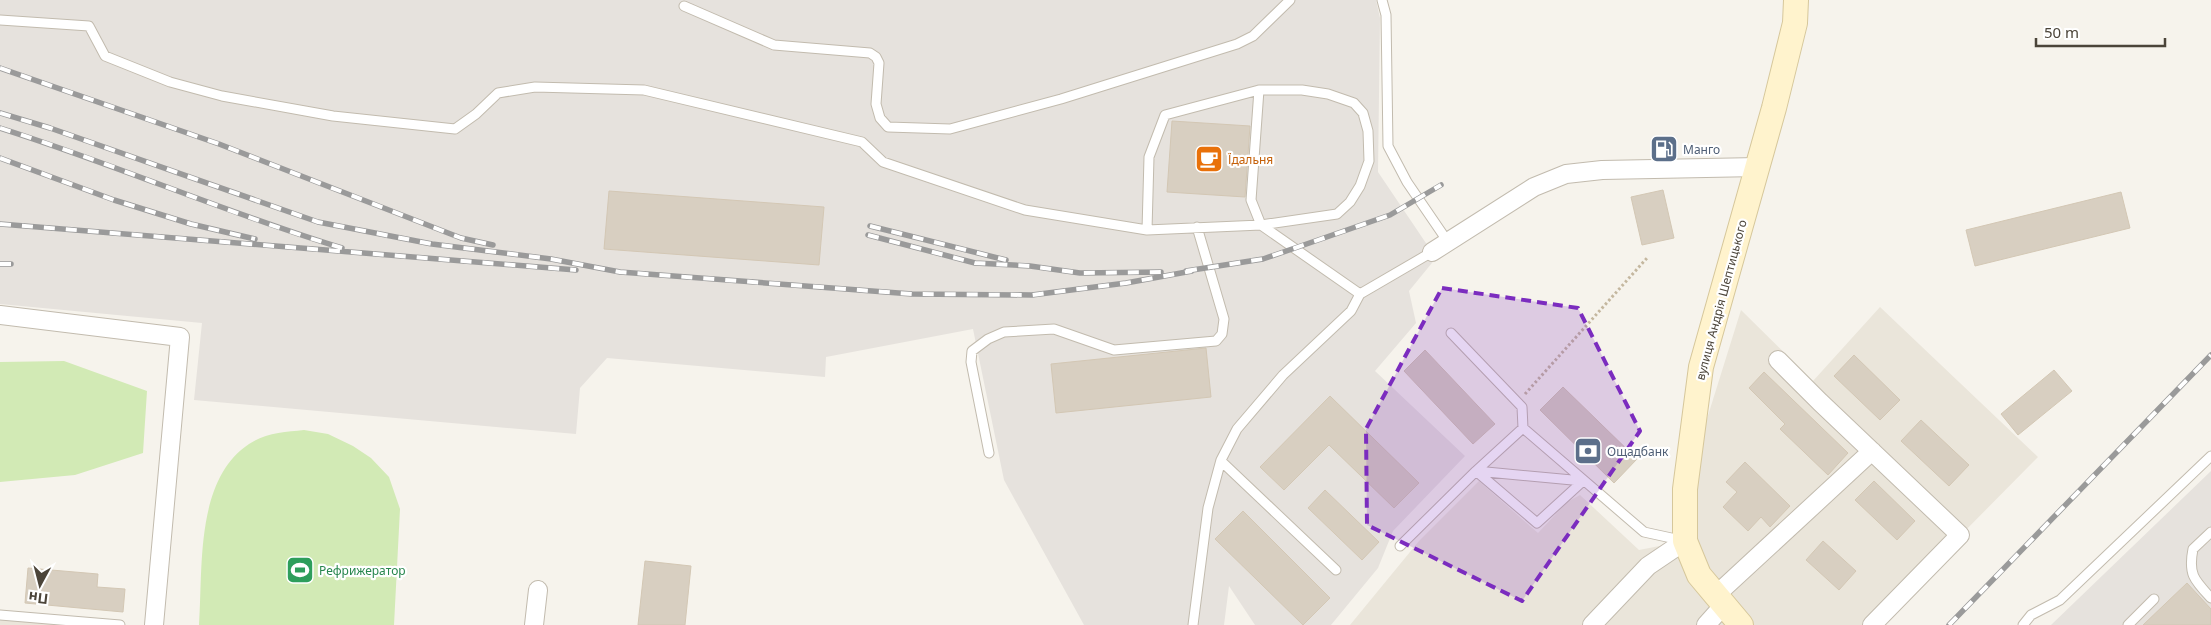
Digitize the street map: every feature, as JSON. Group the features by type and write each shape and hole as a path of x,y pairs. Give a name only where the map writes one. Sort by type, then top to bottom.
{"main road":[{"name":"вулиця Андрія Шептицького","path":"1741,625 1699,575 1685,541 1685,490 1700,367 1758,168 1795,23 1796,0"}],"street":[{"path":"1432,252 1534,187 1566,174 1602,170 1758,168"},
{"path":"0,316 180,337 154,625"},
{"path":"1778,360 1960,535 1872,625"},
{"path":"1706,625 1720,601 1872,452"},
{"path":"1592,625 1648,566 1685,541"},
{"path":"534,625 538,590"}],"lane":[{"path":"684,6 774,45 870,53 876,57 879,63 876,104 880,118 888,126 950,130 1061,99 1237,44 1253,36 1290,0"},
{"path":"1382,0 1386,15 1388,146 1407,182 1448,242"},
{"path":"0,20 89,26 105,56 170,82 222,96 333,116 455,128 476,114 498,93 535,87 644,90 862,142 883,162 1025,210 1147,230 1261,225 1337,214 1350,202 1360,186 1369,161 1368,130 1363,113 1354,104 1328,94 1302,90 1259,90 1165,115 1149,157 1147,230"},
{"path":"1259,90 1251,200 1261,225 1360,294"},
{"path":"989,453 971,362 972,351 988,339 1004,332 1054,329 1114,350 1216,341 1222,334 1224,319 1196,227"},
{"path":"1193,625 1208,508 1221,461 1236,429 1283,375 1351,311 1360,294 1432,252"},
{"path":"1450,333 1522,407 1523,428 1644,532 1685,541"},
{"path":"1400,546 1476,471 1523,428"},
{"path":"2023,625 2031,615 2060,600 2211,456"},
{"path":"1221,461 1336,570"},
{"path":"1476,471 1583,481"},
{"path":"1476,471 1537,523 1583,481"},
{"path":"2211,532 2193,549 2191,572 2196,582 2211,598"},
{"path":"2128,625 2154,599"},
{"path":"0,615 120,625"}],"path":[{"path":"1518,402 1647,258"}],"highlighted area":[{"path":"1442,288 1578,308 1640,431 1522,601 1367,525 1366,429"}],"shaded area":[{"path":"0,0 1376,0 1380,18 1378,172 1436,258 1409,291 1416,323 1375,371 1465,456 1393,531 1378,568 1331,625 1255,625 1229,586 1224,625 1084,625 1004,480 973,329 826,357 825,377 607,358 580,388 576,434 194,400 202,323 0,304"},
{"path":"1880,307 2038,457 1872,625 1350,625 1419,541 1479,481 1538,533 1567,502 1580,495 1639,550 1685,541 1685,489 1741,310 1813,381"},
{"path":"2211,471 2211,625 2051,625"},
{"path":"0,615 120,625 0,625"}],"green space":[{"path":"64,361 147,391 143,453 75,475 0,482 0,362"},
{"name":"Рефрижератор","path":"304,430 328,434 353,446 371,458 389,477 400,509 394,625 199,625 205,526 219,479 232,460 255,440 275,434"}],"building":[{"name":"Їдальня","path":"1172,121 1250,126 1245,197 1167,192"},
{"path":"1663,190 1674,238 1642,245 1631,197"},
{"path":"609,191 824,207 819,265 604,249"},
{"path":"2121,192 2130,228 1975,266 1966,230"},
{"path":"1206,348 1211,397 1056,413 1051,364"},
{"path":"1425,350 1495,424 1473,444 1404,371"},
{"path":"1854,355 1900,400 1880,420 1834,376"},
{"path":"2054,370 2072,391 2018,435 2001,414"},
{"path":"1764,372 1848,453 1828,475 1780,429 1785,424 1749,388"},
{"path":"1563,387 1637,459 1614,483 1540,410"},
{"path":"1330,396 1419,483 1394,508 1329,445 1284,490 1260,467"},
{"path":"1921,420 1969,465 1949,486 1901,441"},
{"path":"1745,462 1790,506 1770,527 1761,517 1748,531 1723,507 1737,492 1726,482"},
{"path":"1874,481 1915,521 1897,540 1855,500"},
{"path":"1325,490 1379,542 1362,560 1308,508"},
{"path":"1243,511 1330,598 1303,625 1215,539"},
{"path":"1823,541 1856,571 1839,590 1806,560"},
{"path":"645,561 691,566 685,625 638,625"},
{"path":"28,568 98,574 97,587 125,589 123,612 25,603"},
{"path":"2187,583 2211,609 2211,625 2143,625"}],"railway":[{"path":"0,68 219,144 461,238 493,245"},
{"path":"0,113 50,128 318,222 432,244 551,259 620,272 912,294 1032,295 1126,283 1192,271"},
{"path":"0,128 86,157 256,220 342,248"},
{"path":"0,158 114,200 191,224 255,239"},
{"path":"1186,271 1263,259 1390,215 1441,185"},
{"path":"0,224 576,270"},
{"path":"870,226 1006,260"},
{"path":"868,235 975,263 1030,266 1080,273 1161,272"},
{"path":"0,264 11,264"},
{"path":"1949,625 2211,355"}],"place":[{"name":"Манго","path":"1664,149"},
{"name":"Їдальня","path":"1209,159"},
{"name":"Ощадбанк","path":"1588,451"},
{"name":"Рефрижератор","path":"300,570"}]}
